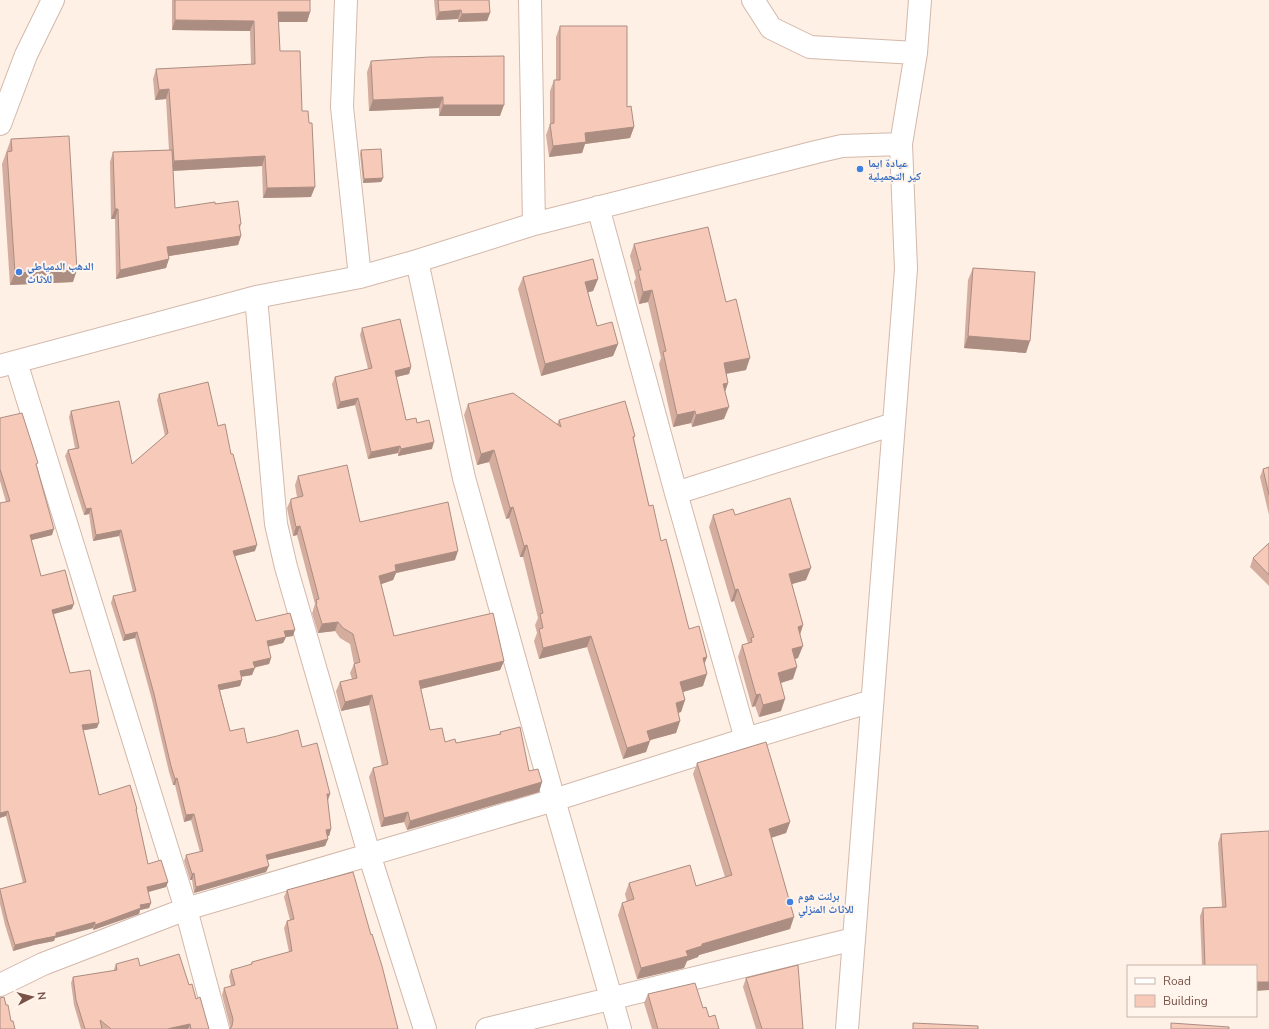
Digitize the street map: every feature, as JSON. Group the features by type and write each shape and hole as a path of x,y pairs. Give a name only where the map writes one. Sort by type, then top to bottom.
{"street":[{"path":"0,124 26,55 53,0"},
{"path":"346,0 342,107 360,277"},
{"path":"530,0 534,224"},
{"path":"753,0 772,28 810,46 916,53"},
{"path":"847,1029 906,269 901,144 916,53 920,0"},
{"path":"218,1029 186,909 8,364 256,297 360,277 417,261 534,224 829,149 842,146 901,144"},
{"path":"598,207 676,493 746,739"},
{"path":"417,261 464,478 620,1029"},
{"path":"256,297 276,524 286,568 369,854 425,1029"},
{"path":"676,493 894,424"},
{"path":"2,979 186,909 554,800 872,701"},
{"path":"487,1029 854,939"}],"building":[{"path":"175,0 310,0 310,12 278,12 280,51 300,51 302,111 308,111 309,123 312,123 315,187 267,188 265,156 174,161 169,89 159,90 156,69 255,64 254,21 175,20"},
{"path":"438,0 489,0 490,13 462,14 461,10 439,12"},
{"path":"560,26 627,26 627,107 631,106 634,127 585,133 586,142 553,146 550,124 554,123 554,80 560,80"},
{"path":"504,56 504,105 443,105 443,97 373,100 371,61 429,57"},
{"path":"69,136 77,270 15,273 7,152 12,151 11,139"},
{"path":"381,149 383,178 364,179 361,150"},
{"path":"172,150 175,208 215,202 215,204 238,201 241,236 167,247 169,259 120,270 118,209 115,209 113,152"},
{"path":"708,227 726,302 736,299 750,358 724,363 728,383 723,384 729,407 696,415 695,411 677,415 663,352 666,351 652,290 643,292 638,270 641,270 634,244"},
{"path":"593,259 598,279 585,282 597,326 612,322 618,344 545,364 523,277"},
{"path":"973,268 1035,272 1030,341 968,336"},
{"path":"400,319 411,367 395,371 406,420 416,418 417,423 429,420 434,442 401,449 400,446 371,452 358,398 340,402 335,377 372,368 362,328"},
{"path":"208,382 218,426 225,424 231,454 233,454 257,545 233,551 256,621 290,613 295,630 284,631 286,637 267,641 271,658 253,662 255,668 240,671 242,680 218,685 230,731 244,728 247,743 298,730 302,747 317,743 330,794 327,794 331,829 326,830 328,839 266,855 269,866 196,887 194,873 192,874 186,855 203,851 194,814 186,815 177,778 175,779 171,766 154,694 137,632 125,635 113,596 136,591 121,530 96,535 91,508 86,509 68,450 79,448 71,411 119,401 132,464 168,433 159,394"},
{"path":"513,393 561,427 559,420 625,401 635,436 633,437 649,506 653,505 661,541 666,539 689,629 699,626 707,657 703,658 707,674 680,682 685,700 676,703 680,721 647,731 650,741 627,748 591,636 543,648 539,629 543,628 540,614 543,613 527,545 524,546 513,507 510,508 494,450 481,454 468,404"},
{"path":"22,413 38,463 36,464 54,529 30,535 41,576 65,570 74,604 52,610 70,673 90,670 99,723 82,725 99,795 130,785 137,809 148,864 161,860 168,882 147,887 151,903 140,905 141,908 95,925 95,922 56,933 56,936 15,945 0,890 26,882 8,811 0,813 0,503 10,501 0,469 0,418"},
{"path":"347,465 360,522 448,502 458,551 395,565 396,571 379,576 394,636 493,613 504,661 419,681 430,730 442,728 445,742 455,739 456,743 501,734 500,732 520,727 529,771 538,769 542,782 410,821 408,812 384,818 373,768 388,764 372,695 345,702 340,682 357,678 354,664 360,662 353,634 343,628 338,622 322,624 316,604 316,600 319,599 300,526 296,527 291,504 291,499 303,496 298,476"},
{"path":"1269,467 1269,495 1263,469"},
{"path":"790,498 811,568 789,574 803,625 798,627 803,646 792,649 797,667 778,673 785,699 763,705 760,694 756,695 742,645 752,642 751,638 754,637 738,589 735,590 713,515 733,509 735,515"},
{"path":"1269,543 1269,575 1253,558"},
{"path":"766,742 790,822 769,829 794,917 702,944 702,946 686,951 688,956 641,968 622,903 634,899 629,883 690,865 696,886 732,875 697,763"},
{"path":"1269,831 1269,982 1257,982 1257,965 1205,965 1203,908 1226,907 1221,834"},
{"path":"353,872 371,935 372,934 382,966 398,1029 230,1029 233,1019 224,988 235,985 231,970 252,964 252,962 292,951 287,921 294,919 287,890"},
{"path":"179,954 189,985 192,984 196,999 200,997 209,1029 191,1029 190,1024 167,1029 111,1029 100,1020 102,1029 85,1029 76,1000 73,977 117,970 116,964 138,958 140,966"},
{"path":"798,965 803,1029 762,1029 746,978"},
{"path":"695,983 703,1008 706,1007 709,1017 715,1015 719,1029 658,1029 648,994"},
{"path":"4,997 15,1029 0,1029 0,998"},
{"path":"913,1023 978,1026 978,1029 913,1029"},
{"path":"1171,1023 1229,1027 1229,1029 1171,1029"}],"place":[{"name":"عيادة ايما كير التجميلية","path":"860,169"},
{"name":"الدهب الدمياطي للاثاث","path":"19,272"},
{"name":"برلنت هوم للاثاث المنزلي","path":"790,902"}]}
